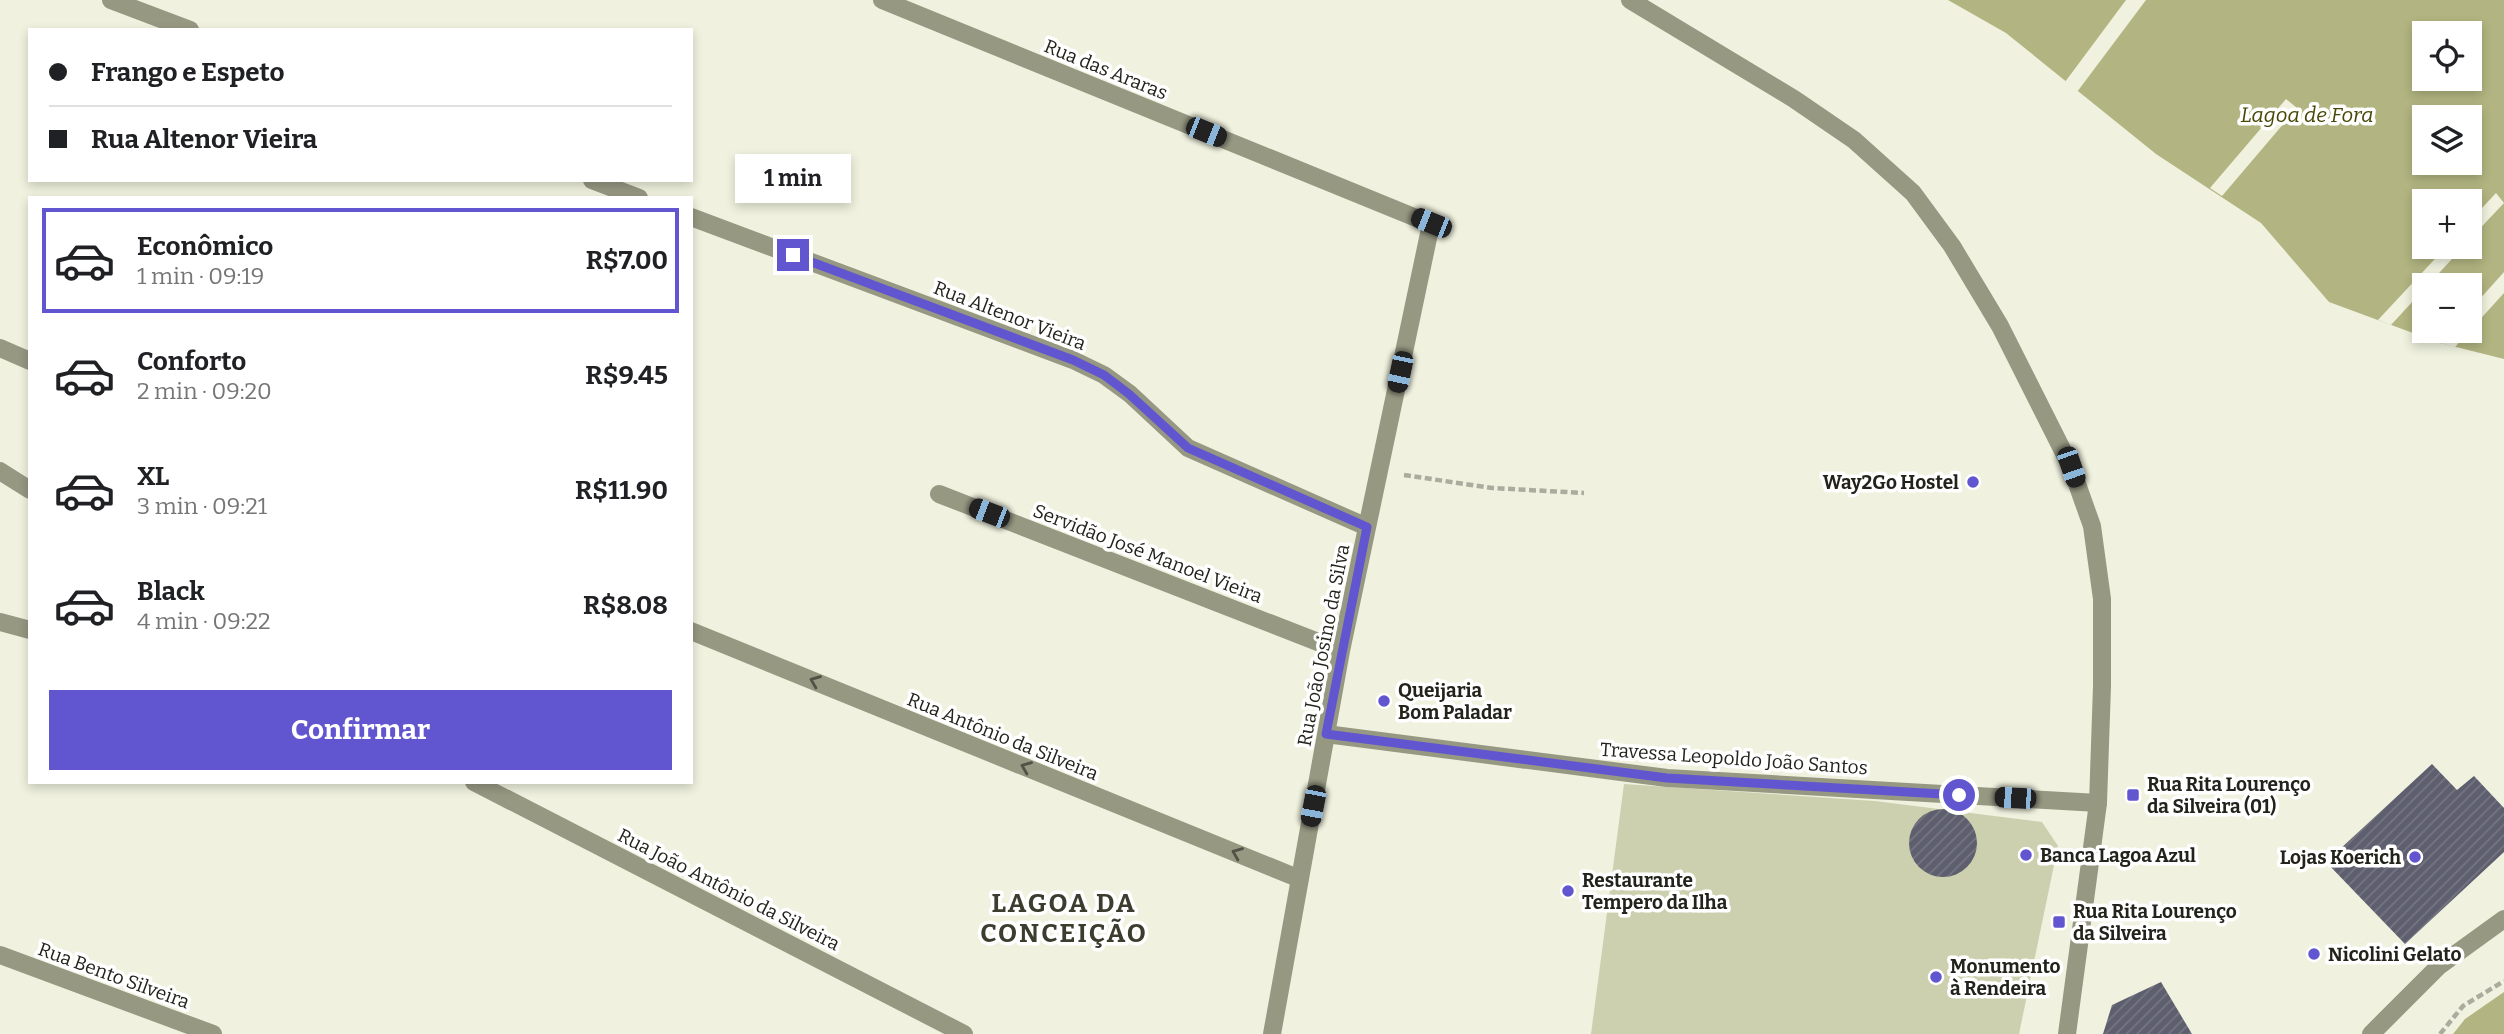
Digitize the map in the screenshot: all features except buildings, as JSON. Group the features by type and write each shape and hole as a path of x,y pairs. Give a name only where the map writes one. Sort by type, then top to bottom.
{"street":[{"path":"111,0 185,28"},
{"name":"Rua das Araras","path":"882,0 1431,223"},
{"path":"1630,0 1794,99 1854,140 1913,194 1952,246 2000,326 2071,467 2092,526 2102,599 2098,803 2067,1034"},
{"path":"598,182 634,196"},
{"name":"Rua Altenor Vieira","path":"693,218 1073,360 1104,375 1129,394 1188,448 1367,527"},
{"name":"Rua João Josino da Silva","path":"1272,1034 1341,652 1431,223"},
{"path":"0,348 28,360"},
{"path":"0,471 28,490"},
{"name":"Servidão José Manoel Vieira","path":"939,494 1341,652"},
{"path":"0,622 28,629"},
{"name":"Rua Antônio da Silveira","path":"693,632 1300,879"},
{"name":"Travessa Leopoldo João Santos","path":"1326,734 1667,778 2098,803"},
{"name":"Rua João Antônio da Silveira","path":"478,784 964,1034"},
{"path":"2371,1034 2439,966 2504,919"},
{"name":"Rua Bento Silveira","path":"0,956 213,1034"}],"path":[{"path":"1379,471 1492,488 1584,493"},
{"path":"2440,1034 2463,1006 2504,981"}],"shaded area":[{"path":"1624,784 1875,801 2042,822 2058,846 2019,1034 1591,1034"}],"water":[{"name":"Lagoa de Fora","path":"1948,0 2504,0 2504,359 2440,343 2482,343 2482,273 2412,273 2412,333 2329,302 2261,223 2156,154 2006,33"},
{"path":"2504,992 2504,1034 2453,1034 2465,1019"}],"pier":[{"path":"2126,0 2146,0 2077,92 2065,82"},
{"path":"2286,99 2297,108 2222,196 2210,188"},
{"path":"2496,193 2504,203 2482,226 2482,208"},
{"path":"2435,259 2452,259 2439,273 2422,273"},
{"path":"2504,272 2504,293 2482,317 2482,297"},
{"path":"2412,284 2412,302 2391,325 2378,320"},
{"path":"2440,343 2459,343 2455,347"}],"place":[{"name":"Way2Go Hostel","path":"1973,482"},
{"name":"Queijaria Bom Paladar","path":"1384,701"},
{"name":"Rua Rita Lourenço da Silveira (01)","path":"2133,795"},
{"name":"Banca Lagoa Azul","path":"2026,855"},
{"name":"Lojas Koerich","path":"2415,857"},
{"name":"Restaurante Tempero da Ilha","path":"1568,891"},
{"name":"Rua Rita Lourenço da Silveira","path":"2059,922"},
{"name":"Nicolini Gelato","path":"2314,954"},
{"name":"Monumento à Rendeira","path":"1936,977"}],"district":[{"name":"LAGOA DA CONCEIÇÃO","path":"1064,918"}],"route":[{"path":"793,255 1073,360 1104,375 1129,394 1165,430 1188,448 1367,527 1326,734 1667,778 1959,795"}]}
